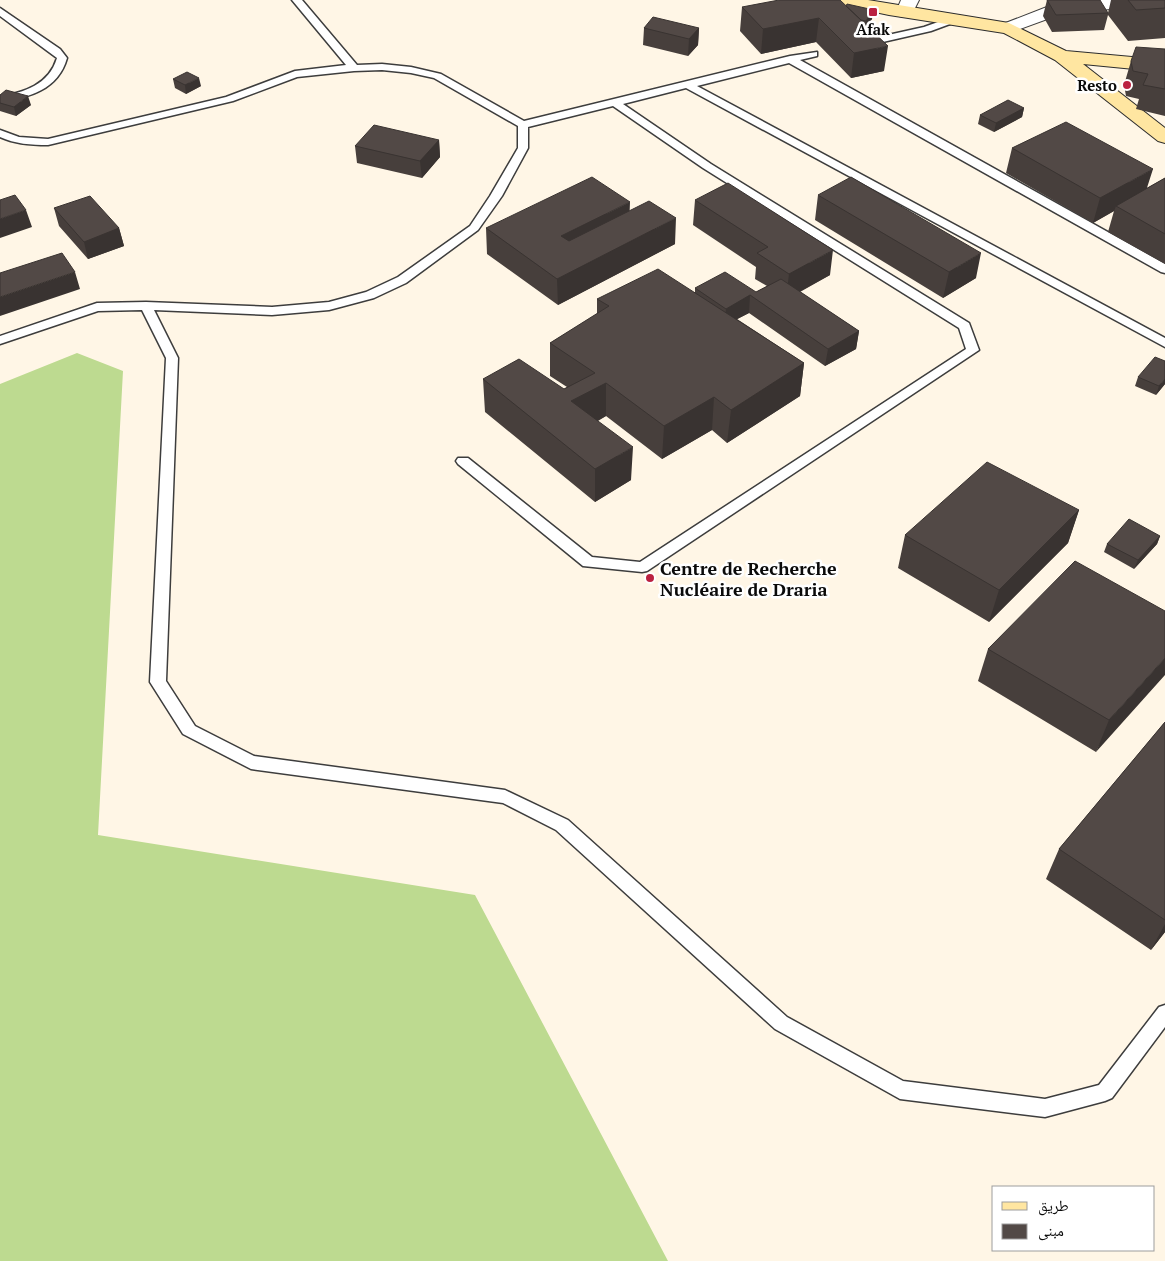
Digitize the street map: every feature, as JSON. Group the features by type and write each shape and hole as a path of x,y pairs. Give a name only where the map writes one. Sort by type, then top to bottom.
{"main road":[{"path":"843,0 907,6 955,19 1009,28 1062,56 1165,137"},
{"path":"1062,56 1165,66"}],"street":[{"path":"1009,28 1058,9 1114,1 1150,0"}],"lane":[{"path":"297,0 354,68"},
{"path":"0,11 56,51 62,58 61,68 50,80 36,90 22,96 0,100"},
{"path":"874,41 927,29 955,19"},
{"path":"0,134 12,140 48,142 220,101 295,74 321,70 382,67 411,70 437,76 523,125 813,54"},
{"path":"790,59 1165,269"},
{"path":"688,85 1165,343"},
{"path":"463,461 588,562 642,567 973,350 965,326 707,166 615,103"},
{"path":"0,340 97,307 146,306 272,311 319,306 370,295 402,280 474,228 496,196 523,148 523,125"},
{"path":"146,306 172,358 158,682 190,730 251,762 505,797 562,825 781,1023 900,1090 1045,1108 1105,1092 1165,1013"}],"green space":[{"path":"77,353 123,371 98,835 475,895 668,1261 0,1261 0,384"}],"building":[{"path":"779,0 840,0 888,46 854,53 819,18 763,29 742,7"},
{"path":"1047,0 1100,0 1108,13 1056,15"},
{"path":"1128,0 1165,0 1165,8 1136,10"},
{"path":"847,4 874,10 866,21 861,20 846,6"},
{"path":"653,17 699,28 689,39 644,28"},
{"path":"1136,47 1165,49 1165,89 1143,85 1148,74 1133,71 1131,61"},
{"path":"187,72 199,78 185,85 173,79"},
{"path":"6,90 28,96 14,107 0,103 0,95"},
{"path":"1008,100 1024,108 996,123 980,115"},
{"path":"1066,122 1153,169 1100,198 1012,148"},
{"path":"374,125 439,140 420,161 355,146"},
{"path":"592,177 630,202 561,236 569,241 649,201 676,218 557,279 486,228"},
{"path":"851,177 981,253 949,272 818,195"},
{"path":"1165,178 1165,234 1116,206"},
{"path":"728,183 833,250 789,274 757,253 768,247 695,200"},
{"path":"15,195 26,210 0,219 0,200"},
{"path":"90,196 119,228 84,242 54,208"},
{"path":"62,253 75,272 0,297 0,273"},
{"path":"658,269 804,363 731,410 714,397 664,426 606,383 571,401 633,447 595,469 483,379 519,359 564,389 595,373 550,343 609,306 597,299"},
{"path":"725,272 756,292 781,279 859,331 828,349 750,295 726,309 695,288"},
{"path":"1155,357 1165,361 1165,379 1159,386 1138,377"},
{"path":"987,462 1079,510 999,590 905,535"},
{"path":"1129,519 1160,536 1138,560 1107,544"},
{"path":"1075,561 1165,611 1165,658 1109,720 988,649"},
{"path":"1165,722 1165,920 1059,849"}],"place":[{"name":"Afak","path":"873,12"},
{"name":"Resto","path":"1127,85"},
{"name":"Centre de Recherche Nucléaire de Draria","path":"650,578"}]}
